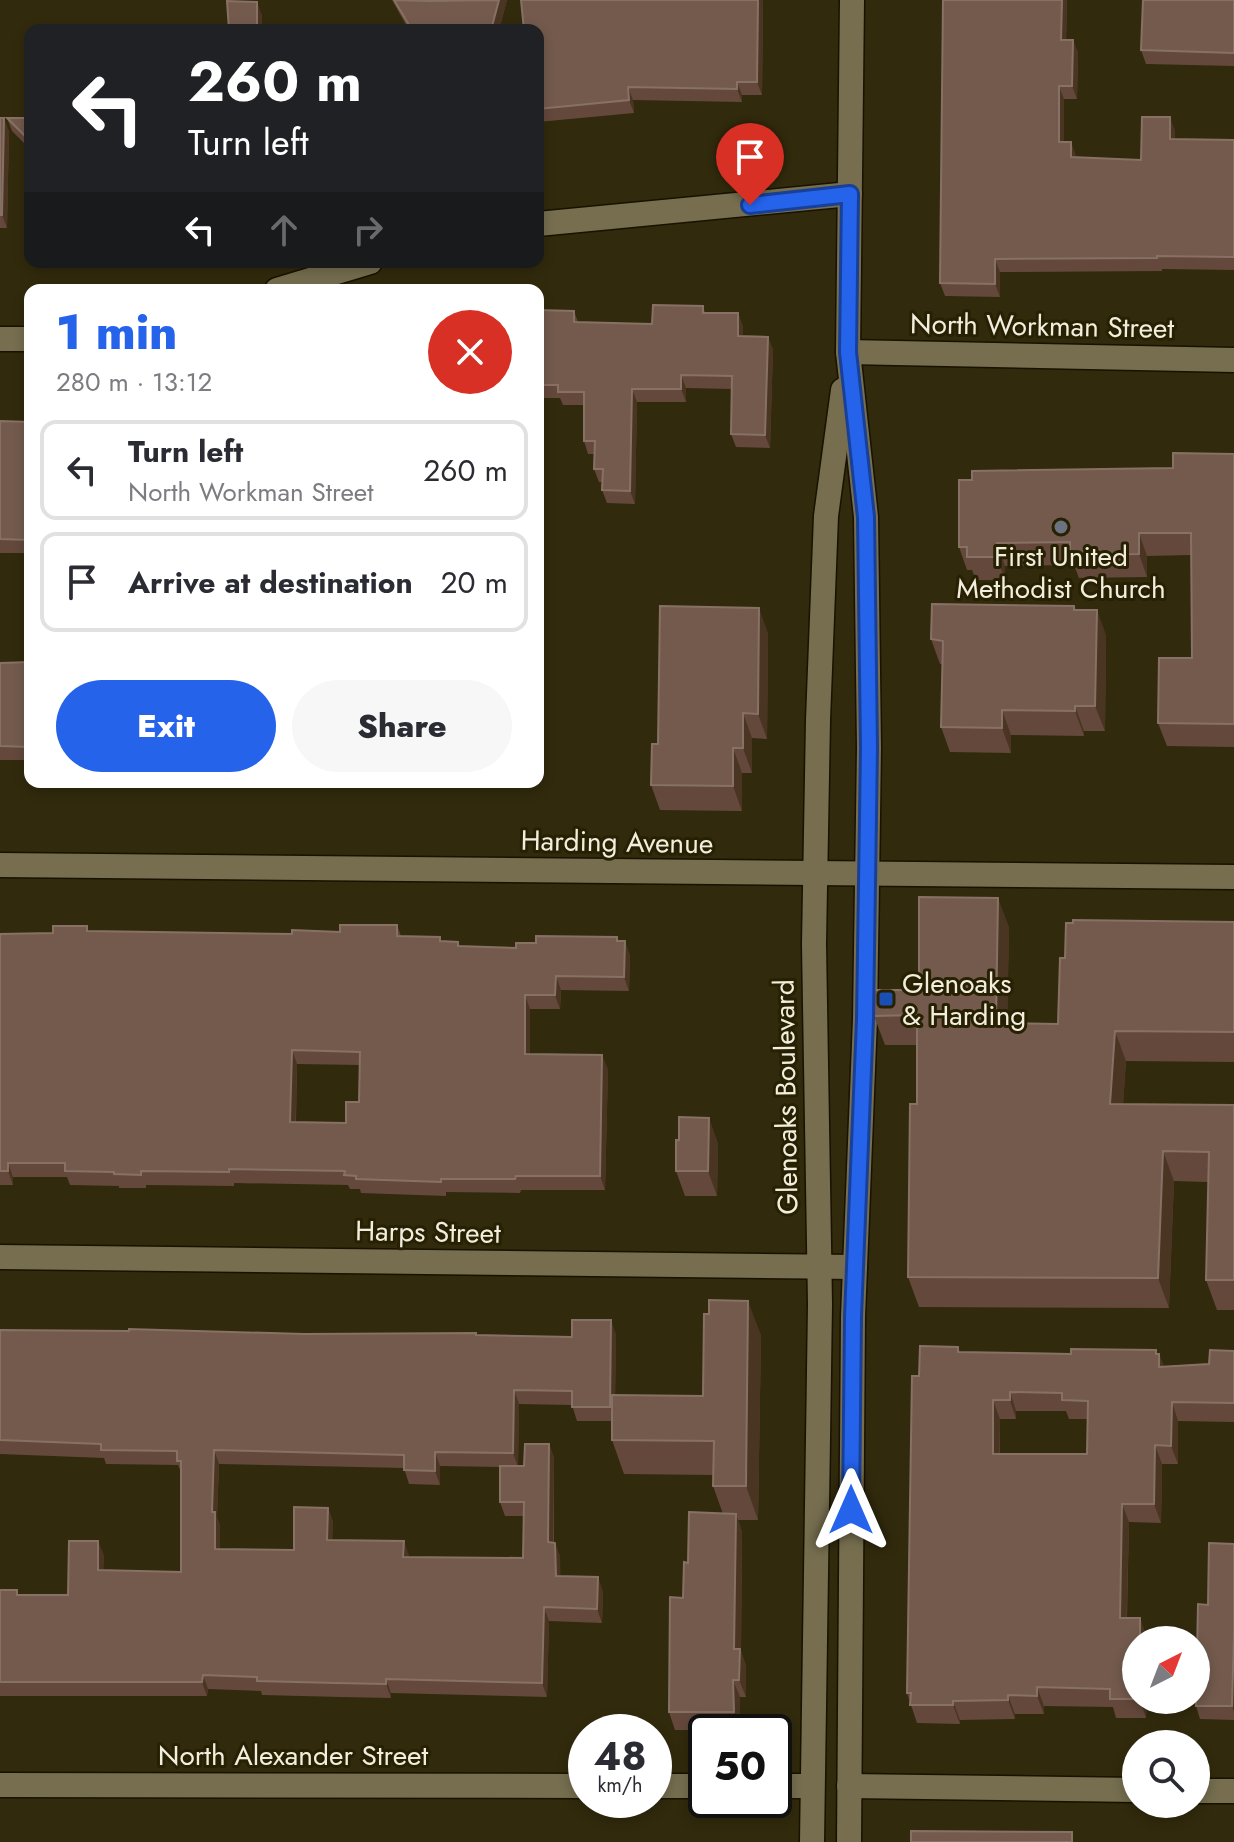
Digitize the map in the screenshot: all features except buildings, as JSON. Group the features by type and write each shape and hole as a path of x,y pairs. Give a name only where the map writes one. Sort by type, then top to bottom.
{"street":[{"name":"Glenoaks Boulevard","path":"812,1842 819,1266 815,874 826,516 848,352 852,0"},
{"path":"544,223 850,194"},
{"path":"297,284 350,268"},
{"path":"0,339 24,339"},
{"name":"Glenoaks Boulevard","path":"848,352 866,517 869,748 865,1019 855,1267 849,1842"},
{"name":"North Workman Street","path":"848,352 1234,360"},
{"name":"Harding Avenue","path":"0,865 1234,877"},
{"name":"Harps Street","path":"0,1257 855,1267"},
{"name":"North Alexander Street","path":"0,1785 568,1786"},
{"path":"792,1786 812,1786"},
{"path":"849,1786 1122,1790"},
{"path":"1210,1791 1234,1791"}],"place":[{"name":"First United Methodist Church","path":"1061,527"},
{"name":"Glenoaks & Harding","path":"886,999"}],"route":[{"path":"750,205 850,194 848,352 866,517 869,748 865,1019 853,1317 851,1510"}]}
